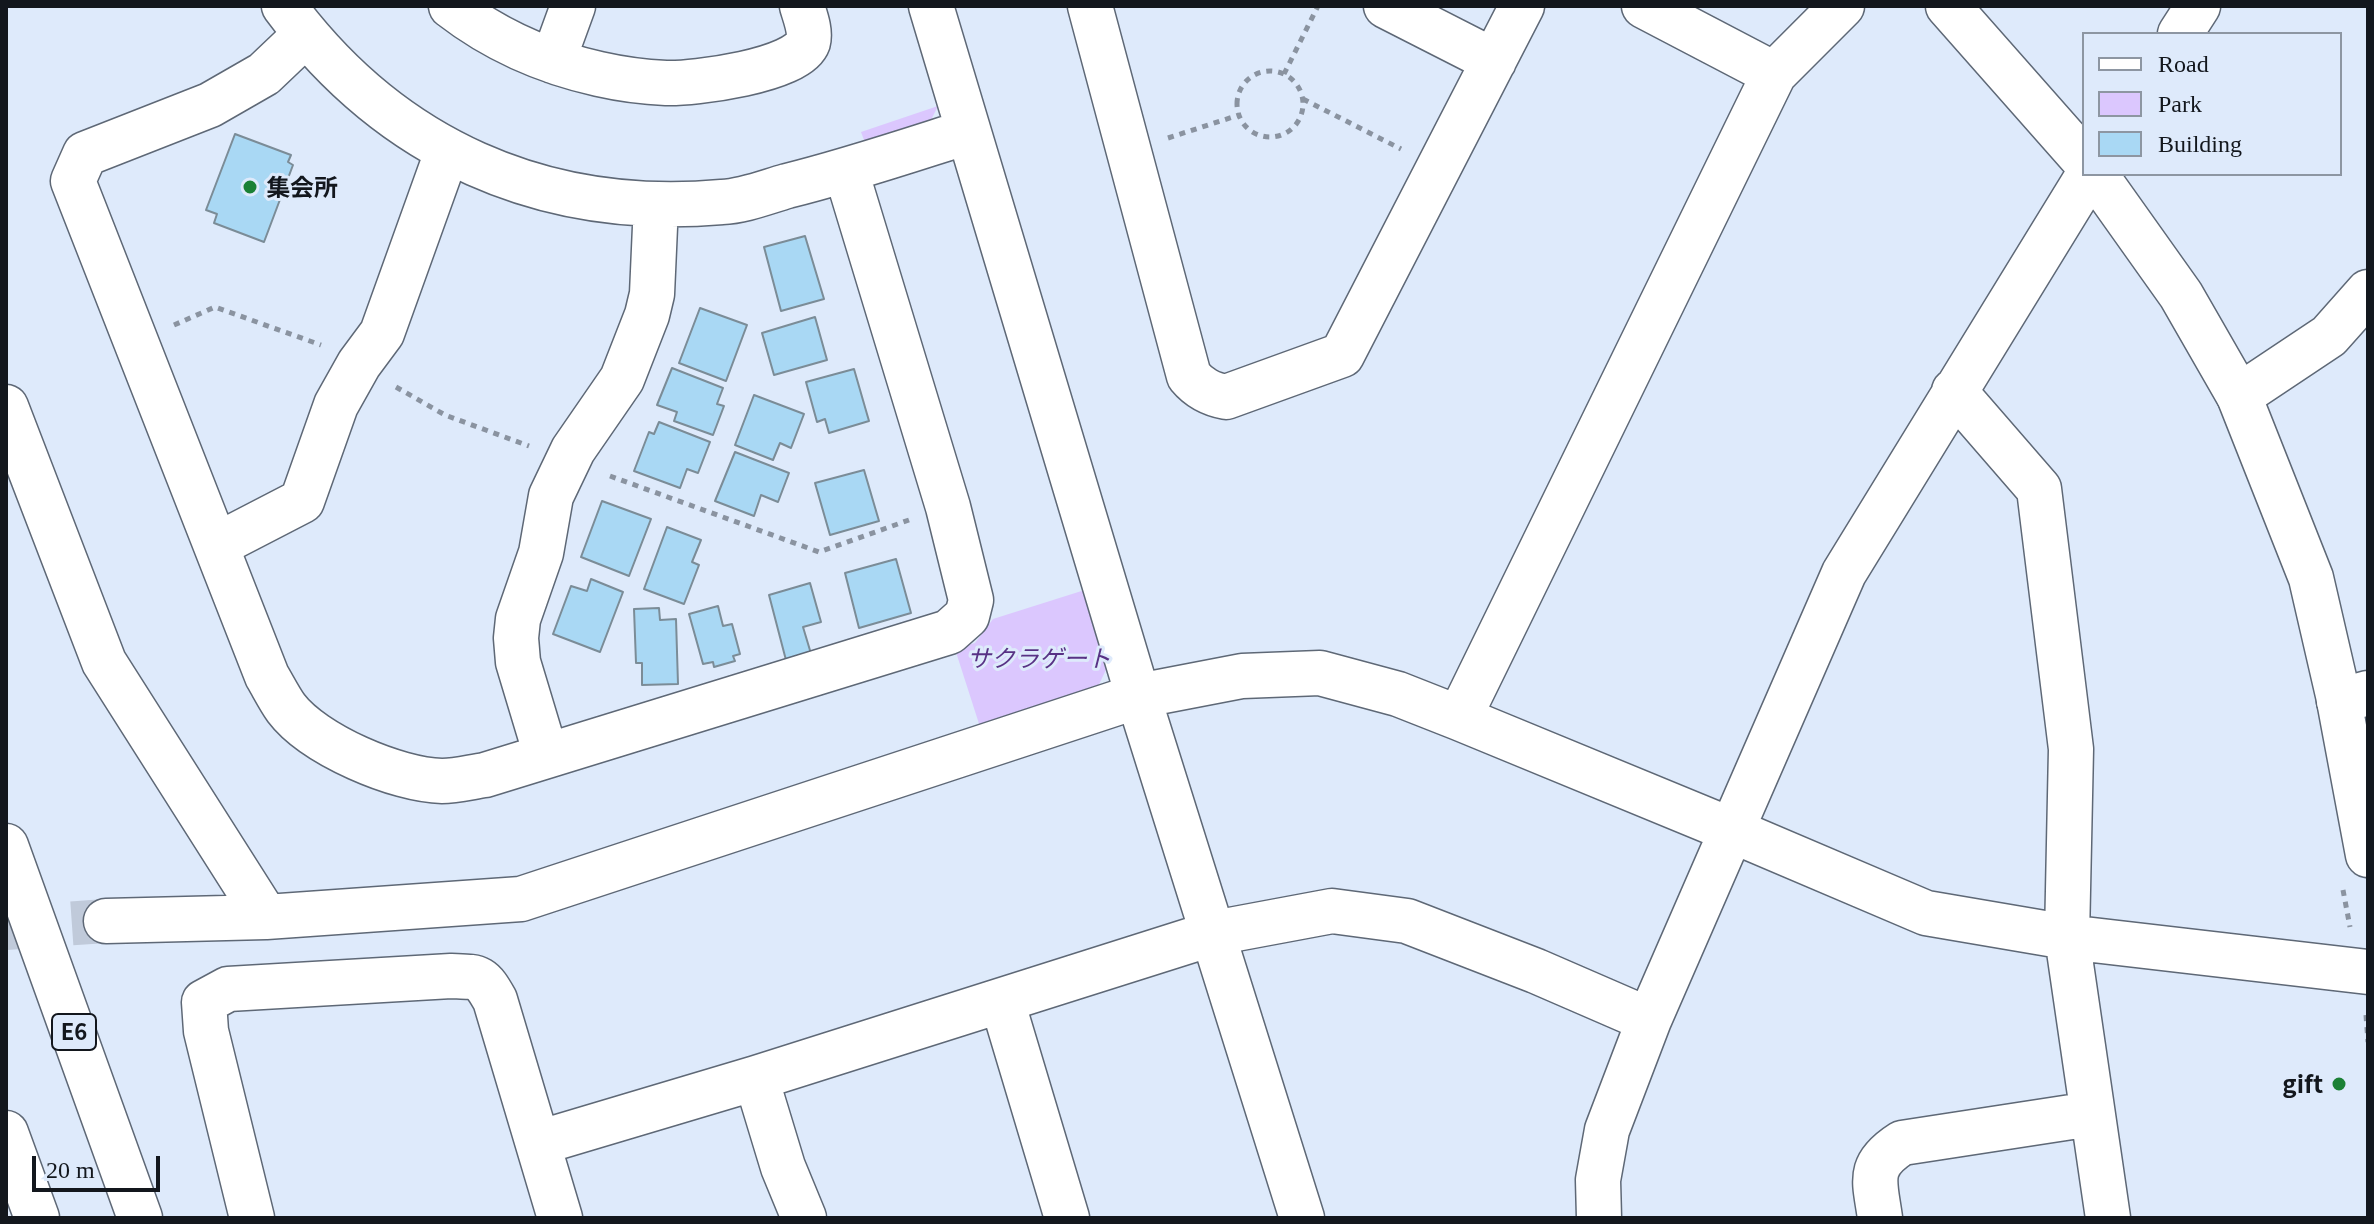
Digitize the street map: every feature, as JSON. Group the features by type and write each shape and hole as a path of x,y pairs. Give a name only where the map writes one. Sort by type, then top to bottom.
{"main road":[{"path":"451,6 486,31 553,61 598,74 657,83 741,74 785,61 801,51 808,41 802,6"},
{"path":"553,61 573,6"},
{"path":"931,6 1138,696 1302,1218"},
{"path":"1090,6 1189,376 1197,386 1226,397 1342,355 1522,6"},
{"path":"1386,6 1494,61"},
{"path":"1644,6 1774,74"},
{"path":"1459,718 1774,74 1842,6"},
{"path":"1948,6 2082,158"},
{"path":"2181,32 2198,6"},
{"path":"846,171 948,507 971,600 967,616 949,632 485,775 441,781 399,774 354,757 318,736 288,710 267,676 73,181 85,154 210,105 264,74 295,20 357,88 447,152 505,176 579,198 656,204 725,202 846,171 967,132"},
{"path":"217,545 302,501 336,405 359,364 382,333 447,152"},
{"path":"1599,1218 1598,1180 1607,1130 1649,1020 1844,573 2088,176"},
{"path":"2096,176 2181,295 2239,396 2311,578 2354,697 2355,868"},
{"path":"546,755 518,662 518,619 541,553 551,496 573,450 622,379 647,315 652,294 656,204"},
{"path":"2239,396 2329,336 2368,292"},
{"path":"1954,391 2039,489 2071,749 2067,937 2108,1218"},
{"path":"6,407 104,662 266,917"},
{"path":"106,921 266,917 521,899 1138,696 1242,676 1320,673 1398,694 1459,718 1926,913 2067,937 2363,972"},
{"name":"E6","path":"6,846 140,1218"},
{"path":"538,1143 756,1078 1214,933 1332,911 1407,921 1536,971 1649,1020"},
{"path":"252,1218 206,1031 204,1002 228,989 451,976 473,977 485,982 495,1000 560,1218"},
{"path":"1002,1001 1067,1218"},
{"path":"756,1078 783,1167 804,1218"},
{"path":"1880,1218 1874,1178 1884,1154 1902,1143 2091,1114"},
{"path":"6,1133 37,1218"}],"path":[{"path":"1284,74 1318,6"},
{"path":"1303,99 1299,119 1284,134 1262,137 1252,132 1239,115 1237,104 1244,83 1263,72 1284,74 1293,80 1303,99 1438,168"},
{"path":"1128,150 1239,115"},
{"path":"2355,868 2368,1042"}],"green space":[{"path":"938,106 930,122 870,143 864,140 861,132"},
{"name":"サクラゲート","path":"1091,588 1111,659 1095,693 981,730 955,649 975,643 993,619"}],"building":[{"name":"集会所","path":"235,134 291,155 288,162 293,165 264,242 214,223 217,214 206,210"},
{"path":"805,236 824,299 781,311 764,247"},
{"path":"700,308 747,325 726,381 679,363"},
{"path":"815,317 827,360 774,375 762,333"},
{"path":"672,368 723,388 717,404 724,406 713,435 674,421 677,412 657,405"},
{"path":"854,369 869,421 829,433 825,419 817,422 806,382"},
{"path":"754,395 804,414 791,448 780,443 773,460 735,445"},
{"path":"659,422 710,442 698,473 687,469 680,488 634,471 649,432 654,434"},
{"path":"735,452 789,473 778,502 761,495 754,516 715,501"},
{"path":"864,470 879,521 830,535 815,483"},
{"path":"602,501 651,519 629,576 581,557"},
{"path":"667,527 701,540 692,562 699,565 684,604 644,589"},
{"path":"896,559 911,613 859,628 845,573"},
{"path":"591,579 623,592 600,652 553,634 571,586 587,591"},
{"path":"810,583 821,622 803,627 812,657 787,664 769,595"},
{"path":"718,606 723,626 732,624 740,654 733,656 735,661 714,667 713,662 703,664 689,614"},
{"path":"659,608 660,620 676,619 678,684 642,685 642,663 636,663 634,609"}],"tunnel":[{"path":"6,928 106,921"}],"place":[{"name":"集会所","path":"250,187"},
{"name":"gift","path":"2339,1084"}]}
